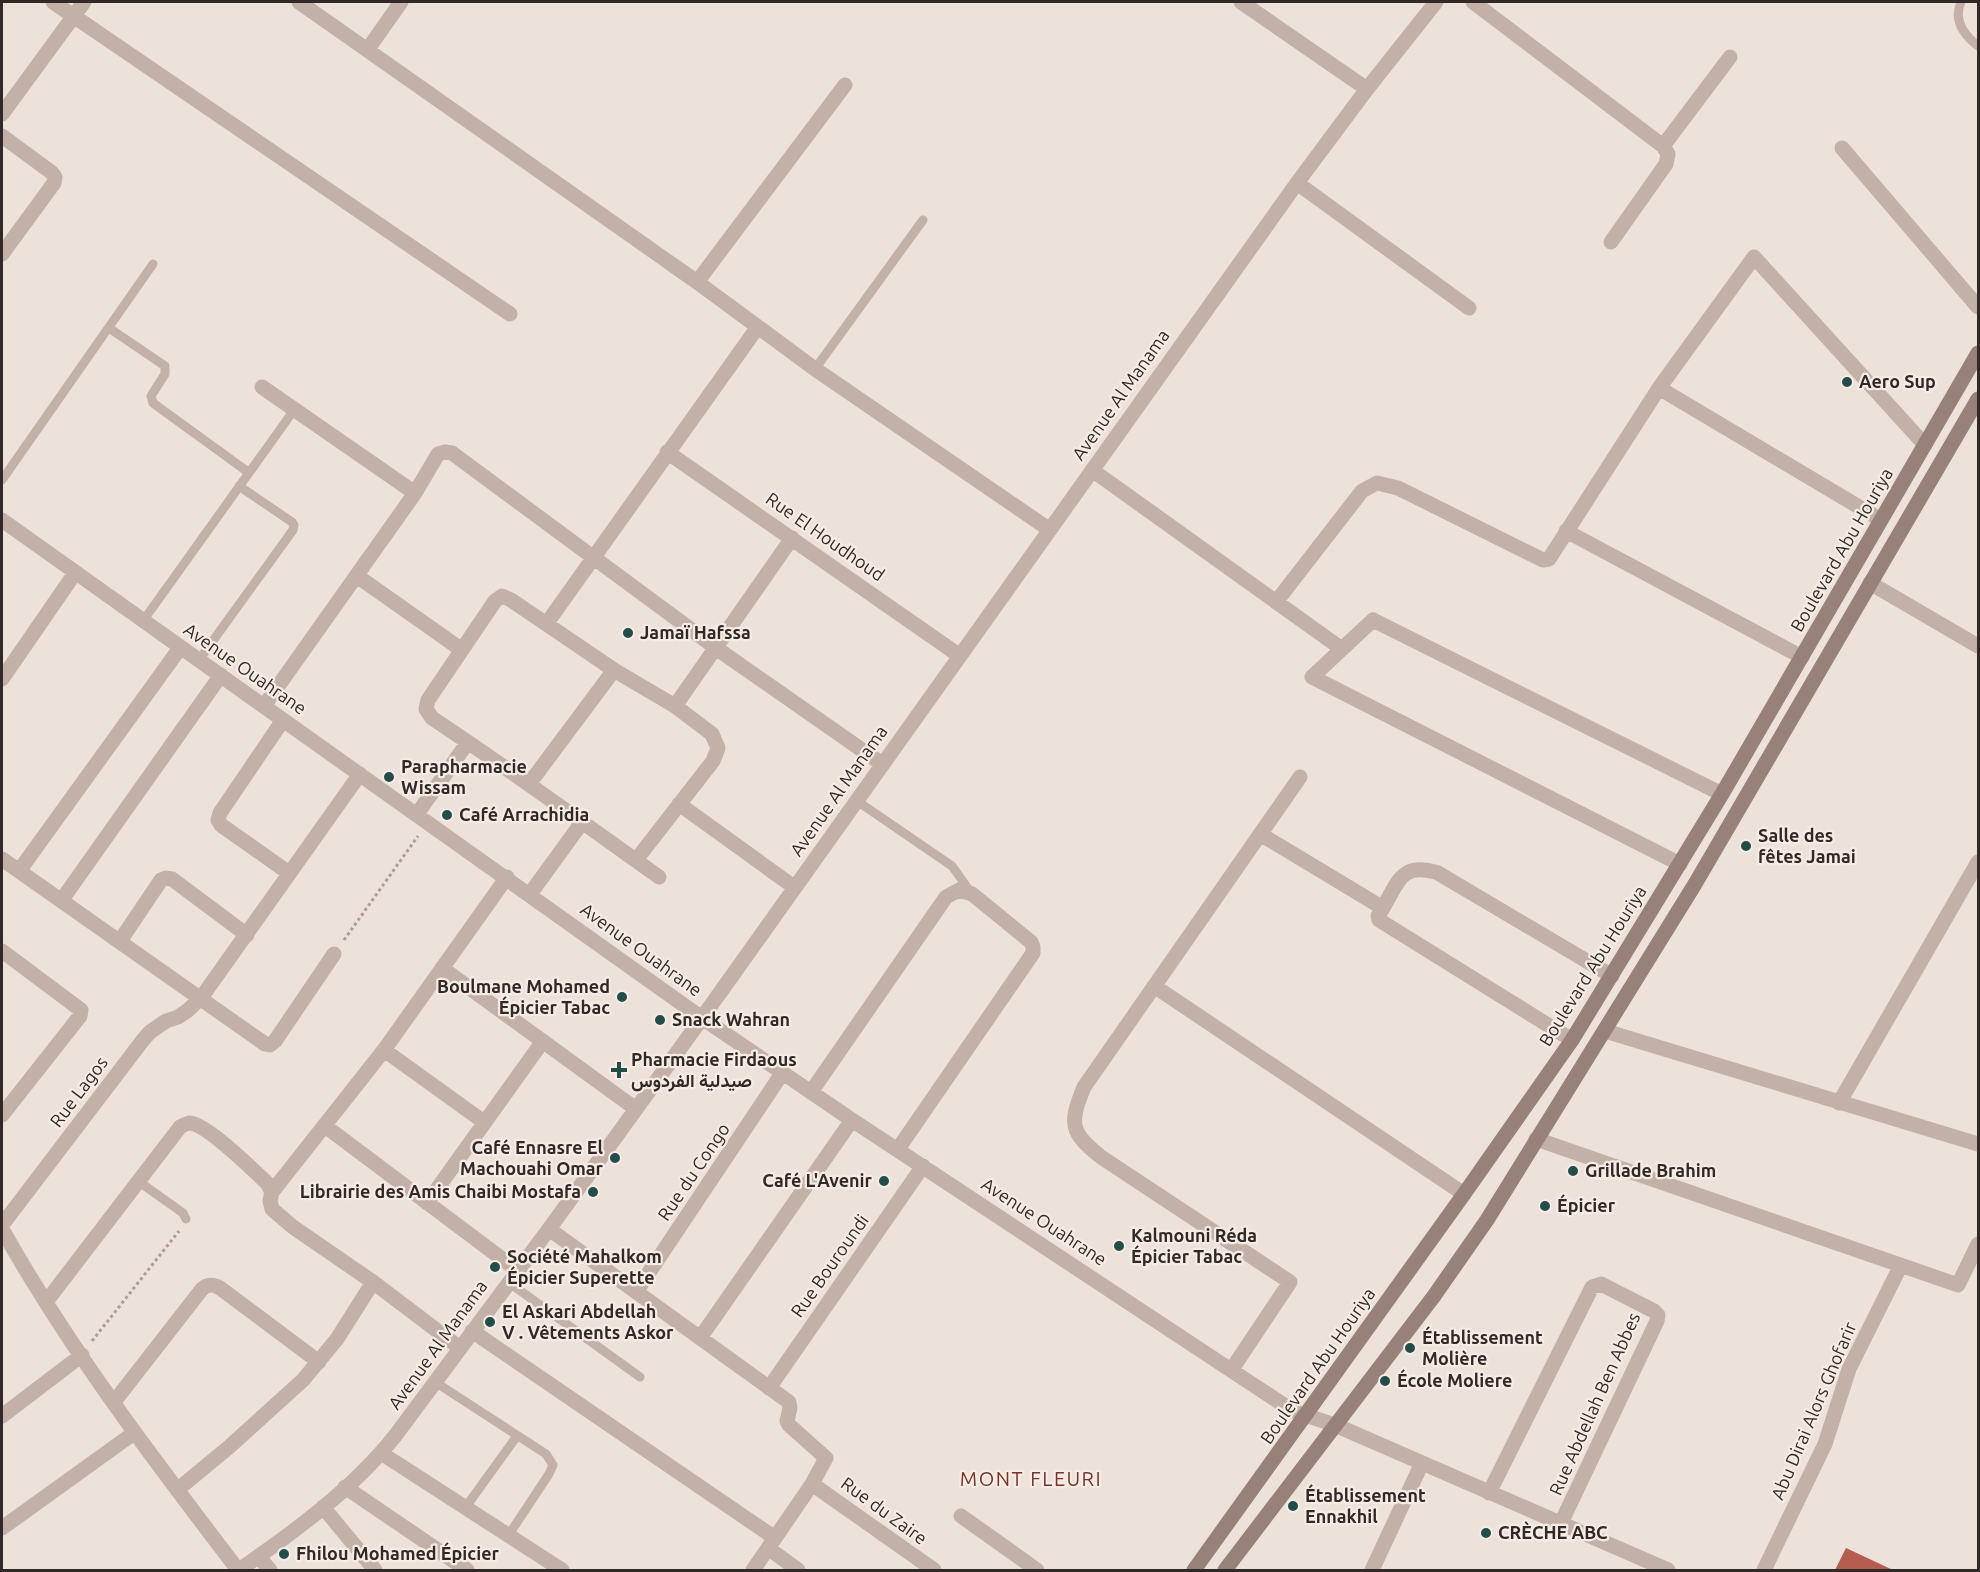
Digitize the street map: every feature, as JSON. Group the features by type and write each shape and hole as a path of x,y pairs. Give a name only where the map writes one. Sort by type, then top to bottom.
{"main road":[{"name":"Boulevard Abu Houriya","path":"1194,1570 1572,1040 1722,794 1978,353"},
{"path":"1225,1570 1434,1296 1487,1220 1695,884 1978,399"},
{"path":"1246,1500 1267,1513"}],"street":[{"path":"53,2 510,314"},
{"path":"2,114 84,2"},
{"path":"299,2 697,282 815,369 1050,530"},
{"path":"368,49 401,2"},
{"path":"1240,2 1367,88"},
{"name":"Avenue Al Manama","path":"238,1570 259,1557 323,1507 381,1454 549,1229 702,1018 1296,183 1367,88 1436,2"},
{"path":"1473,2 1663,146 1668,154 1666,164 1611,242"},
{"path":"1663,146 1730,57"},
{"path":"697,282 845,85"},
{"path":"2,136 55,177 54,183 2,254"},
{"path":"1842,148 1978,307"},
{"path":"1296,183 1469,308"},
{"path":"1276,602 1362,491 1377,483 1398,488 1546,561 1552,556 1659,388 1754,257 1925,445"},
{"path":"547,622 758,327"},
{"path":"262,387 415,494"},
{"path":"1659,388 1881,520"},
{"path":"264,706 415,494 438,454 445,452 452,453 716,648 882,764"},
{"name":"Rue El Houdhoud","path":"667,452 960,656"},
{"path":"1092,470 1342,649"},
{"name":"Avenue Ouahrane","path":"2,520 507,877 702,1018 852,1120 1293,1411 1335,1425 1562,1523 1645,1566 1668,1570"},
{"path":"1566,531 1802,657"},
{"path":"675,706 792,538"},
{"path":"2,679 75,573"},
{"path":"357,576 462,650"},
{"path":"1870,583 1978,646"},
{"path":"636,860 713,760 718,748 712,734 675,706 614,670 547,622 502,597 495,601 428,700 426,709 432,718 583,821 659,877"},
{"path":"1680,864 1312,678 1373,620 1722,794"},
{"path":"19,871 180,648"},
{"path":"529,784 614,670"},
{"path":"62,901 221,675"},
{"path":"283,720 220,813 218,820 290,873"},
{"path":"423,818 468,742"},
{"name":"Rue Lagos","path":"2,1227 143,1040 150,1032 187,1011 201,998 360,774"},
{"path":"1232,1369 1290,1282 1119,1170 1086,1145 1076,1132 1073,1113 1084,1087 1300,777"},
{"path":"679,804 794,887"},
{"path":"530,894 583,821"},
{"path":"1260,834 1383,908"},
{"path":"2,859 270,1046 334,954"},
{"path":"1839,1103 1978,862"},
{"path":"1572,1040 1379,920 1378,916 1399,880 1409,870 1422,868 1438,873 1612,976"},
{"path":"460,1348 373,1282 293,1227 273,1209 270,1201 272,1192 384,1050 507,877"},
{"path":"120,941 161,880 165,878 172,879 247,935"},
{"path":"811,1092 946,897 959,890 972,894 1030,942 1034,947 1033,953 898,1149"},
{"path":"2,951 81,1010 80,1016 2,1115"},
{"path":"442,968 636,1109"},
{"path":"1154,986 1464,1194"},
{"path":"1605,1031 1978,1144"},
{"path":"427,1203 543,1041"},
{"path":"384,1050 484,1122"},
{"name":"Rue du Congo","path":"636,1292 783,1072"},
{"path":"700,1338 852,1120"},
{"path":"46,1302 138,1180 180,1127 187,1123 208,1131 267,1183 272,1192"},
{"path":"325,1126 427,1203 513,1276"},
{"path":"1536,1139 1900,1267 1958,1285 1978,1244"},
{"name":"Rue Bouroundi","path":"769,1388 923,1166"},
{"path":"2,1227 31,1281 134,1434 238,1570"},
{"path":"549,1229 790,1405 787,1421 789,1425 826,1458 812,1484 753,1570"},
{"name":"Abu Dirai Alors Ghofarir","path":"1764,1570 1825,1444 1849,1369 1900,1267"},
{"path":"177,1490 303,1380 319,1362 373,1282"},
{"name":"Rue Abdellah Ben Abbes","path":"1489,1492 1592,1287 1601,1284 1658,1315 1562,1523"},
{"path":"114,1402 194,1298 208,1285 220,1288 319,1362"},
{"path":"472,1331 771,1543 798,1570"},
{"path":"2,1416 82,1355"},
{"path":"2,1528 134,1434"},
{"path":"381,1454 561,1570"},
{"path":"1372,1570 1422,1463"},
{"name":"Rue du Zaire","path":"812,1484 934,1570"},
{"path":"345,1487 467,1570"},
{"path":"323,1507 375,1570"},
{"path":"961,1516 1037,1570"},
{"path":"259,1557 270,1570"}],"lane":[{"path":"1961,2 1957,11 1958,23 1978,46"},
{"path":"815,369 923,220"},
{"path":"2,480 153,264"},
{"path":"109,328 165,366 165,374 151,396 153,403 248,472"},
{"path":"143,621 294,410"},
{"path":"199,660 293,530 292,522 239,486"},
{"path":"857,801 952,866 972,894"},
{"path":"138,1180 183,1213 186,1219"},
{"path":"513,1276 640,1377"},
{"path":"435,1382 546,1454 553,1465 508,1536"},
{"path":"465,1508 517,1436"}],"path":[{"path":"334,954 423,818"},
{"path":"82,1355 184,1225 186,1219"}],"building":[{"path":"1846,1548 1893,1570 1835,1570"}],"place":[{"name":"Aero Sup","path":"1847,382"},
{"name":"Jamaï Hafssa","path":"628,633"},
{"name":"Parapharmacie Wissam","path":"389,777"},
{"name":"Café Arrachidia","path":"447,815"},
{"name":"Salle des fêtes Jamai","path":"1746,846"},
{"name":"Boulmane Mohamed Épicier Tabac","path":"622,997"},
{"name":"Snack Wahran","path":"660,1020"},
{"name":"Pharmacie Firdaous صيدلية الفردوس","path":"619,1070"},
{"name":"Café Ennasre El Machouahi Omar","path":"615,1158"},
{"name":"Grillade Brahim","path":"1573,1171"},
{"name":"Café L'Avenir","path":"884,1181"},
{"name":"Librairie des Amis Chaibi Mostafa","path":"593,1192"},
{"name":"Épicier","path":"1545,1206"},
{"name":"Kalmouni Réda Épicier Tabac","path":"1119,1246"},
{"name":"Société Mahalkom Épicier Superette","path":"495,1267"},
{"name":"El Askari Abdellah V . Vêtements Askor","path":"490,1322"},
{"name":"Établissement Molière","path":"1410,1348"},
{"name":"École Moliere","path":"1385,1381"},
{"name":"Établissement Ennakhil","path":"1293,1506"},
{"name":"CRÈCHE ABC","path":"1486,1533"},
{"name":"Fhilou Mohamed Épicier","path":"284,1554"}],"district":[{"name":"MONT FLEURI","path":"1031,1479"}]}
